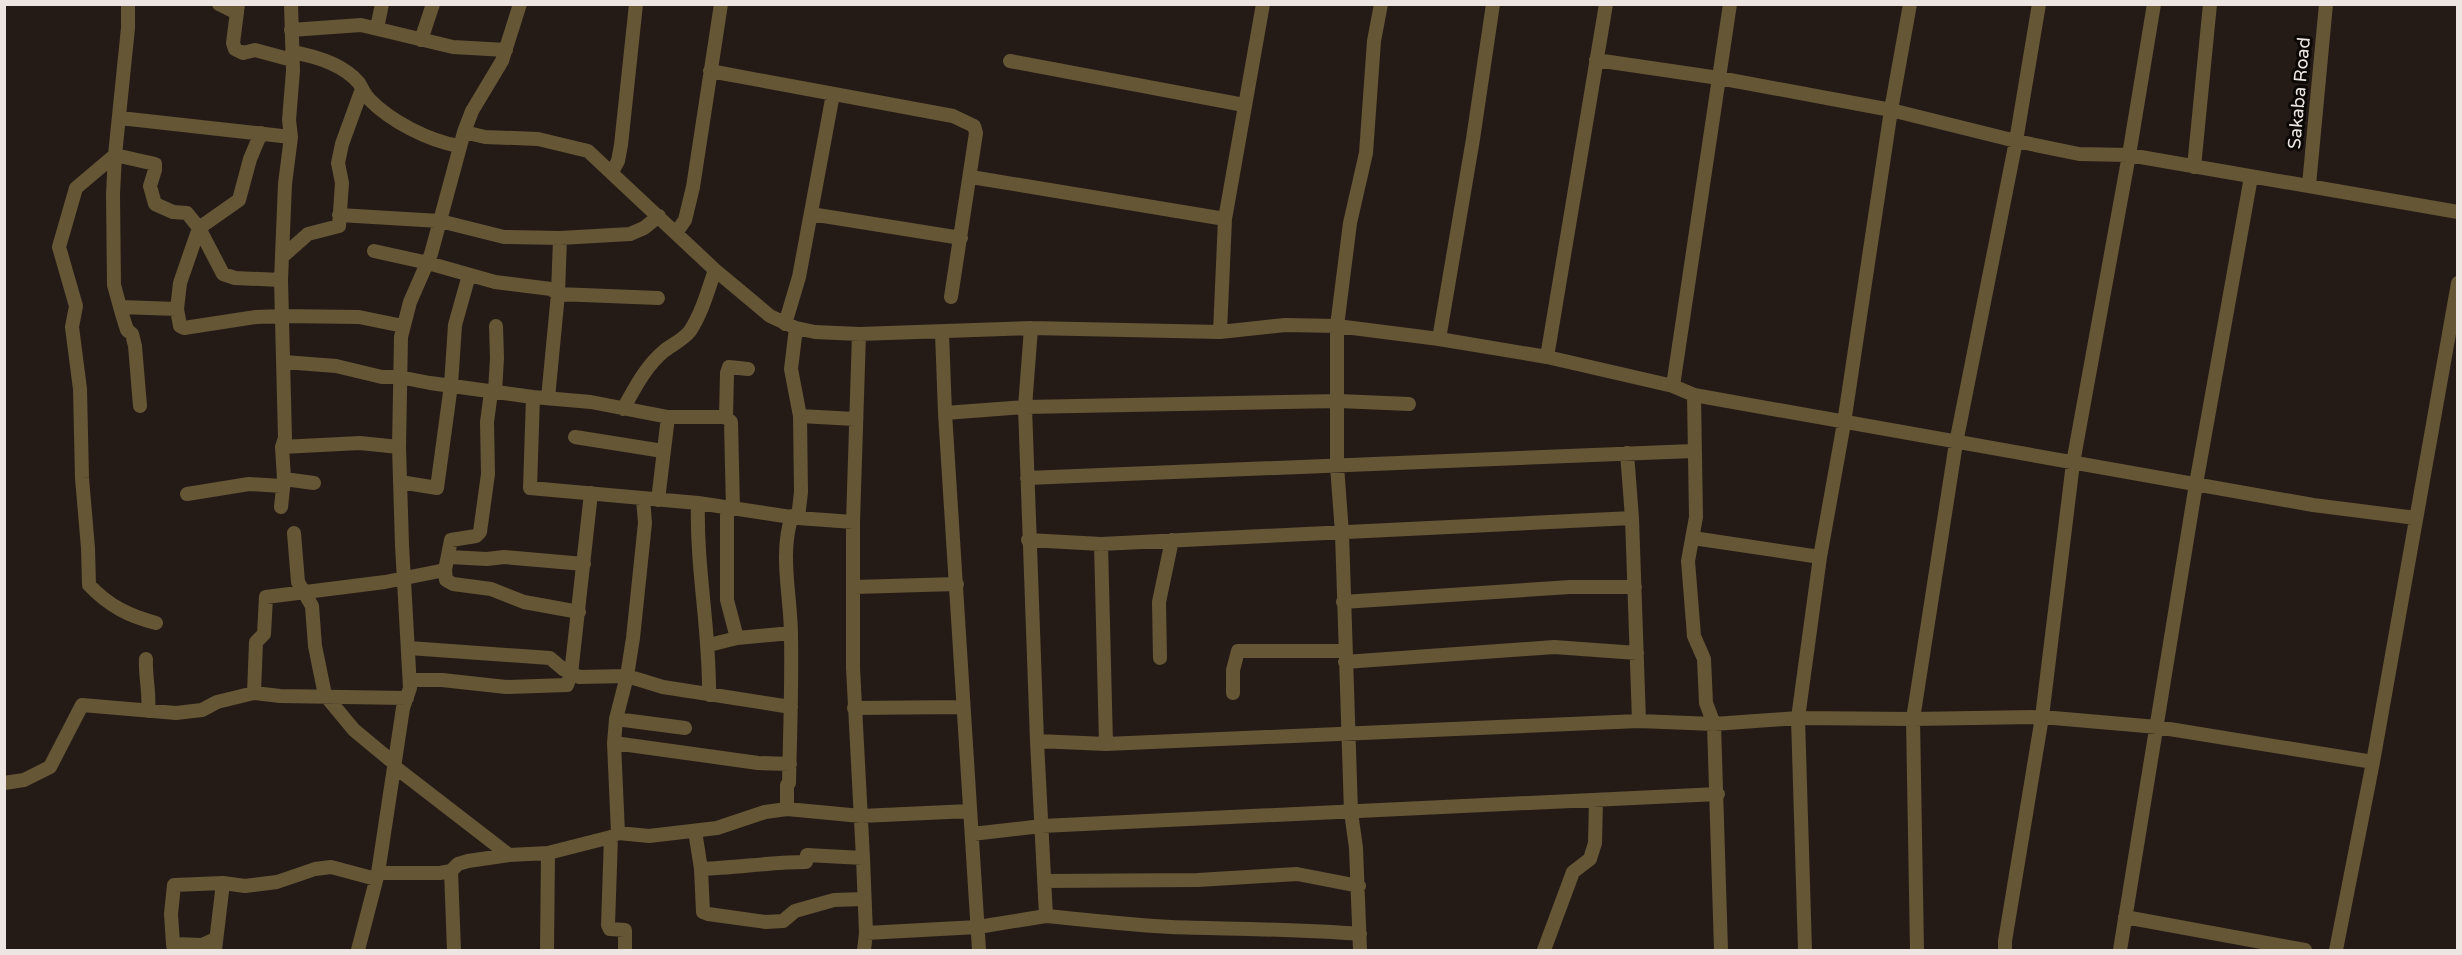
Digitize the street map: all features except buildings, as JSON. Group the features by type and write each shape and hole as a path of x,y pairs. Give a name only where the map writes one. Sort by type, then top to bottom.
{"street":[{"path":"128,4 128,28 113,194 114,285 120,308 135,346 140,406"},
{"path":"219,4 237,9 233,43 235,49 243,53 255,50 292,56 313,55 350,75 370,100 409,129 444,143 459,146"},
{"path":"281,507 282,447 285,438 281,280 285,184 291,137 291,4"},
{"path":"377,28 382,4"},
{"path":"421,40 433,4"},
{"path":"357,951 377,876 410,680 399,447 399,377 403,326 410,302 428,262 464,132 472,111 506,50 520,4"},
{"path":"612,172 618,161 621,145 636,4"},
{"path":"676,233 685,220 693,187 721,4"},
{"path":"1360,951 1359,886 1351,812 1342,533 1337,466 1339,401 1337,326 1350,223 1366,153 1374,40 1381,4"},
{"path":"1439,339 1473,139 1492,4"},
{"path":"1546,357 1606,4"},
{"path":"1673,386 1730,4"},
{"path":"1805,951 1798,718 1820,557 1844,423 1891,110 1910,4"},
{"path":"1917,951 1913,719 1956,443 2016,141 2039,4"},
{"path":"2005,951 2042,717 2073,463 2130,155 2154,4"},
{"path":"2194,166 2210,4"},
{"name":"Sakaba Road","path":"2309,185 2326,4"},
{"path":"1220,332 1225,219 1259,8"},
{"path":"291,30 345,25 377,28 453,47 506,50"},
{"path":"1596,60 1719,78 1891,110 2079,154 2130,155 2457,212"},
{"path":"1010,61 1244,105"},
{"path":"710,71 953,116 967,120 974,126 976,133 971,177 951,297"},
{"path":"282,257 308,234 339,226 342,183 338,163 342,144 362,89"},
{"path":"788,810 791,633 787,561 788,530 795,517 801,492 800,416 792,376 790,326 833,94"},
{"path":"120,118 291,137"},
{"path":"464,132 485,137 538,139 588,151 715,270 770,316 790,326 815,332 942,333 1031,328 1220,332 1285,325 1337,326 1439,339 1546,357 1673,386 1694,395 1956,443 2313,505 2416,518"},
{"path":"261,133 250,159 239,200 199,228 182,274 177,309 180,326 184,328 282,315 360,317 403,326"},
{"path":"115,155 155,164 150,186 155,204 173,212 187,213 199,228 222,274 235,278 281,280"},
{"path":"115,155 76,188 58,247 76,306 72,327 80,389 82,478 89,585 103,600 131,617 156,623"},
{"path":"971,177 1225,219"},
{"path":"2120,951 2196,484 2251,177"},
{"path":"811,214 961,238"},
{"path":"339,215 440,221 504,237 560,238 630,234 644,228 659,216"},
{"path":"548,399 558,294 560,238"},
{"path":"374,251 428,262 495,282 551,289 558,294 658,298"},
{"path":"623,409 638,379 663,352 683,339 689,331 715,270"},
{"path":"400,482 437,488 451,385 455,325 469,275"},
{"path":"2336,951 2373,762 2457,284"},
{"path":"120,308 177,309"},
{"path":"496,326 493,392 487,422 488,474 480,532 476,536 451,540 447,580 453,584 492,589 524,602 579,612"},
{"path":"1031,328 1024,408 1046,916"},
{"path":"942,333 979,951"},
{"path":"859,334 853,522 854,708 863,858 866,933 864,951"},
{"path":"284,362 336,366 382,377 399,377 548,399 591,402 668,417 726,417 731,422 727,600 736,638"},
{"path":"726,417 728,369 732,367 748,369"},
{"path":"1694,395 1693,451 1696,517 1688,561 1694,636 1704,659 1706,704 1714,724 1718,794 1721,951"},
{"path":"533,397 530,488 699,503 795,517 853,522"},
{"path":"945,413 1024,408 1339,401 1409,404"},
{"path":"800,416 855,419"},
{"path":"658,500 668,417"},
{"path":"575,437 663,451"},
{"path":"282,447 360,443 399,447"},
{"path":"1027,478 1693,451"},
{"path":"1627,453 1632,518 1639,721"},
{"path":"188,494 249,484 314,483"},
{"path":"410,680 442,680 506,687 567,685 571,674 579,612 591,493"},
{"path":"625,951 625,930 610,929 608,925 614,835 614,743 616,719 627,676 645,523 643,498"},
{"path":"699,503 697,536 709,645 709,695"},
{"path":"1028,540 1101,544 1632,518"},
{"path":"294,533 298,582 313,612 315,646 326,695 354,730 395,766 510,855"},
{"path":"1693,538 1820,557"},
{"path":"1160,658 1159,602 1172,540"},
{"path":"1101,544 1106,744"},
{"path":"254,693 256,642 264,634 266,597 386,582 447,564 504,557 584,564"},
{"path":"854,587 957,584"},
{"path":"1343,602 1570,587 1635,587"},
{"path":"709,645 736,638 791,633"},
{"path":"1233,693 1233,670 1238,651 1345,656 1554,647 1637,653"},
{"path":"409,648 550,658 571,674 579,677 627,676 663,687 791,707"},
{"path":"147,659 148,711"},
{"path":"4,783 24,780 50,767 82,705 176,713 202,710 217,702 254,693 280,696 407,698"},
{"path":"854,708 963,706"},
{"path":"1037,741 1106,744 1639,721 1714,724 1798,718 2042,717 2157,727 2373,762"},
{"path":"616,719 685,728"},
{"path":"614,743 758,762 790,764"},
{"path":"972,834 1042,826 1718,794"},
{"path":"1544,951 1573,872 1590,859 1595,843 1596,800"},
{"path":"223,883 215,945 173,947 171,914 174,885 223,883 245,886 277,882 315,869 331,867 377,876 440,873 451,871 458,864 468,861 548,853 614,835 649,836 717,828 765,812 788,810 861,816 970,811"},
{"path":"695,831 701,869 703,912 733,919 783,921 795,911 834,900 864,899"},
{"path":"547,951 548,853"},
{"path":"701,869 758,866 774,862 807,862 807,855 863,858"},
{"path":"451,871 454,951"},
{"path":"1044,881 1198,880 1297,874 1359,886"},
{"path":"866,933 978,927 1046,916 1169,927 1296,929 1360,934"},
{"path":"2125,917 2305,951"}]}
